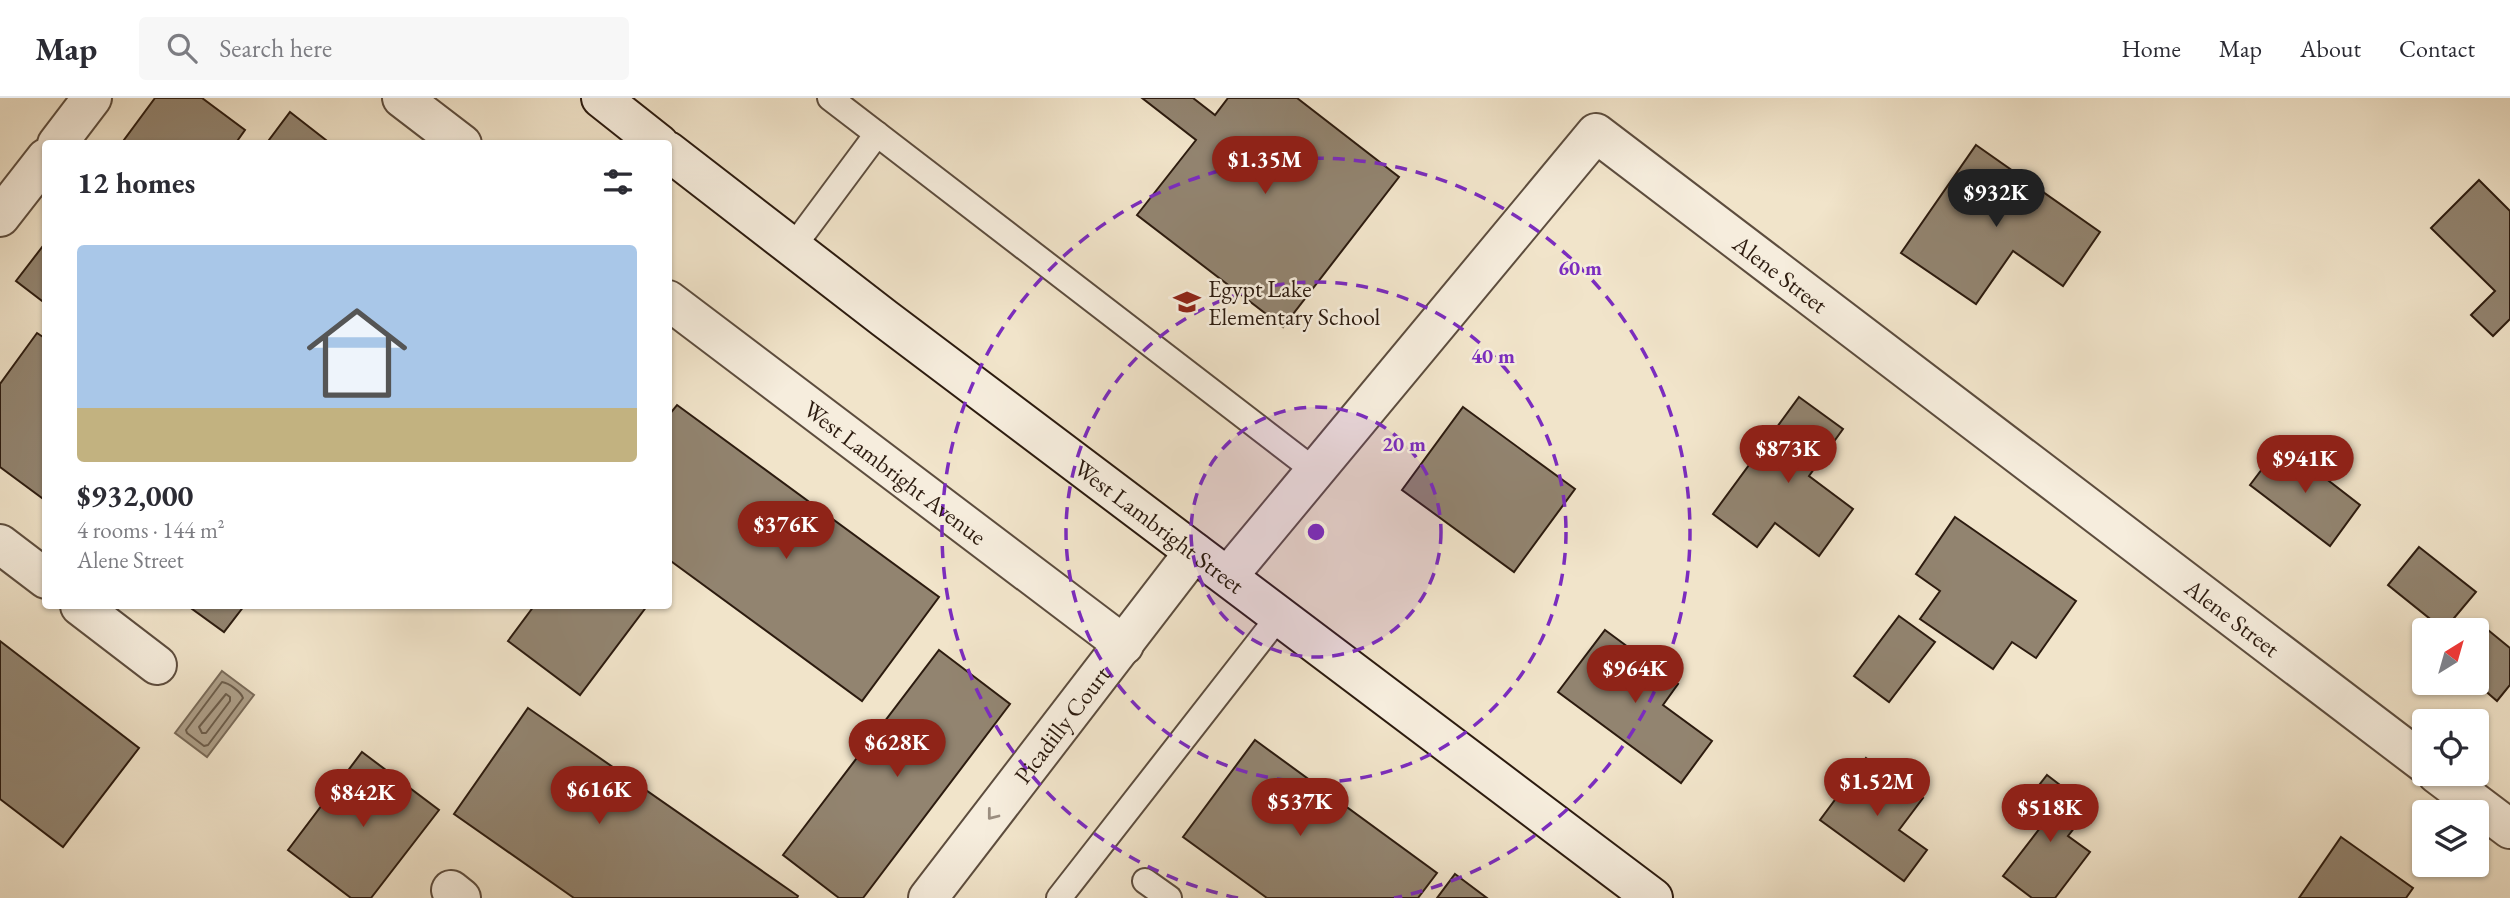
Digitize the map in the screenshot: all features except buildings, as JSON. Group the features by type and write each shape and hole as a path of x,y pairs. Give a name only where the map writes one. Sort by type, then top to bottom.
{"street":[{"path":"60,140 92,98"},
{"path":"402,98 457,140"},
{"path":"601,98 654,140"},
{"name":"Alene Street","path":"1228,576 1596,133 2412,755"},
{"name":"West Lambright Street","path":"672,154 1653,898"},
{"path":"0,217 42,163"},
{"name":"West Lambright Avenue","path":"672,303 1124,645"},
{"path":"0,544 42,576"},
{"name":"Picadilly Court","path":"928,898 1194,552"},
{"path":"84,609 157,665"},
{"path":"2453,786 2510,829"}],"lane":[{"path":"830,98 1315,471"},
{"path":"793,247 877,134"},
{"path":"1059,898 1280,615"},
{"path":"1145,881 1169,898"}],"water":[{"path":"222,671 254,695 207,757 175,733"}],"place":[{"name":"Egypt Lake Elementary School","path":"1187,302"}]}
